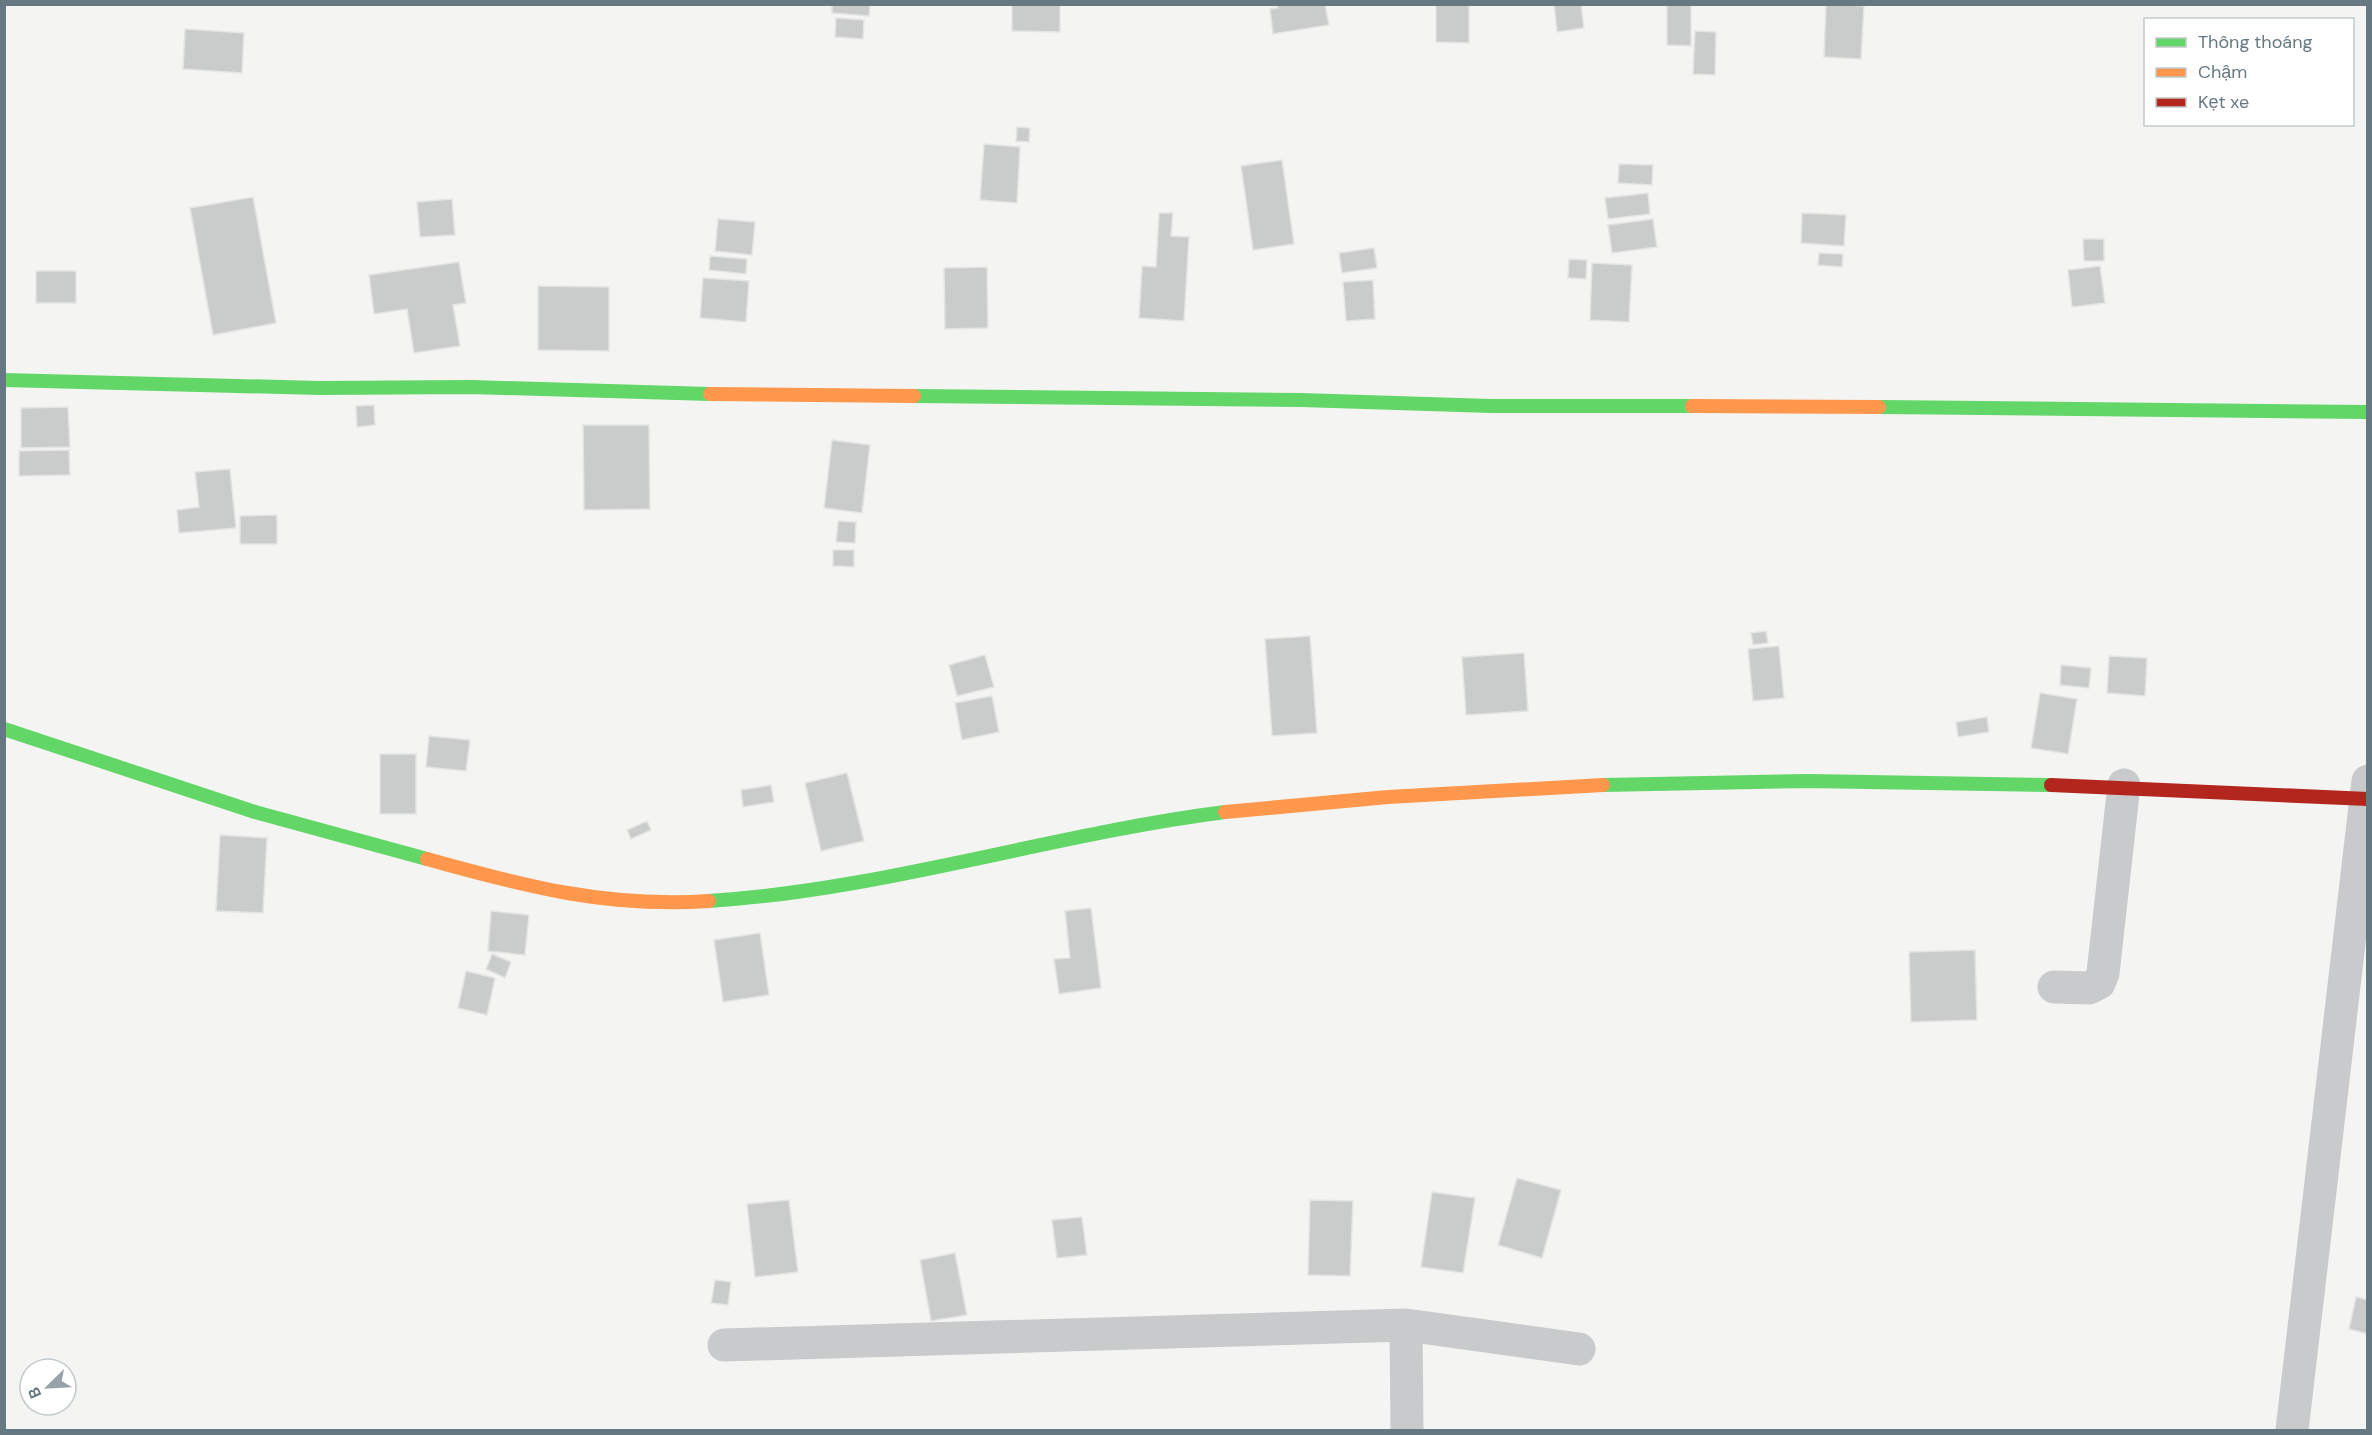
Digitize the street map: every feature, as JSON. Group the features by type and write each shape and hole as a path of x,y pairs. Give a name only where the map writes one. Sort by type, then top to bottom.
{"street":[{"path":"4,381 320,388 471,387 706,394 1301,400 1491,406 1976,407 2367,412"},
{"path":"4,729 286,821 511,882 604,900 675,904 782,894 879,877 1158,820 1247,809 1382,798 1612,785 1846,782 2124,786 2366,793 2292,1431"},
{"path":"2054,987 2089,988 2099,983 2103,973 2124,786"},
{"path":"1406,1325 1407,1431"},
{"path":"724,1345 1406,1325 1579,1349"}],"building":[{"path":"832,4 870,4 869,16 832,13"},
{"path":"1012,4 1060,4 1060,32 1012,31"},
{"path":"1277,4 1325,4 1329,25 1273,34 1270,9 1278,8"},
{"path":"1436,4 1469,4 1469,43 1436,42"},
{"path":"1554,4 1581,4 1584,28 1557,32"},
{"path":"1667,4 1691,4 1691,46 1667,45"},
{"path":"1826,4 1864,6 1861,59 1824,57"},
{"path":"836,18 864,20 863,39 835,37"},
{"path":"185,29 244,33 242,73 183,69"},
{"path":"1695,31 1716,32 1715,75 1693,74"},
{"path":"1017,127 1030,128 1029,142 1016,141"},
{"path":"984,144 1020,147 1017,203 980,200"},
{"path":"1282,160 1294,244 1253,250 1241,166"},
{"path":"1619,164 1653,165 1652,185 1618,183"},
{"path":"1648,193 1650,214 1608,219 1605,198"},
{"path":"253,197 276,323 213,335 190,208"},
{"path":"452,199 455,235 420,237 417,202"},
{"path":"1159,213 1173,213 1171,236 1189,237 1184,321 1139,318 1142,266 1156,267"},
{"path":"1802,213 1846,215 1844,246 1801,243"},
{"path":"718,219 755,222 752,255 715,251"},
{"path":"1653,219 1657,247 1612,253 1608,225"},
{"path":"2083,239 2104,239 2104,261 2084,261"},
{"path":"1374,248 1377,268 1342,273 1339,253"},
{"path":"1819,253 1843,254 1842,267 1818,265"},
{"path":"710,256 747,259 746,274 709,270"},
{"path":"1569,259 1587,260 1586,279 1568,278"},
{"path":"459,262 466,303 453,305 460,346 414,353 407,309 374,314 369,275"},
{"path":"1592,263 1632,265 1629,322 1590,320"},
{"path":"2100,266 2105,303 2072,307 2068,270"},
{"path":"987,267 988,328 945,329 944,268"},
{"path":"36,271 76,271 76,303 36,303"},
{"path":"703,278 749,281 746,322 700,318"},
{"path":"1373,280 1375,319 1346,321 1343,282"},
{"path":"538,286 609,287 609,351 538,350"},
{"path":"374,405 375,425 357,427 356,406"},
{"path":"68,407 70,447 21,448 21,408"},
{"path":"583,425 649,425 650,509 584,510"},
{"path":"832,440 870,445 862,513 824,508"},
{"path":"69,450 70,475 19,476 19,451"},
{"path":"230,469 236,528 179,533 177,510 199,507 195,472"},
{"path":"277,515 277,544 240,544 240,516"},
{"path":"838,521 856,522 855,543 836,542"},
{"path":"833,550 854,550 854,567 833,566"},
{"path":"1766,631 1768,643 1753,645 1751,633"},
{"path":"1310,636 1317,733 1272,736 1265,639"},
{"path":"1779,646 1784,698 1753,701 1748,649"},
{"path":"1524,653 1528,711 1466,715 1462,657"},
{"path":"985,655 994,687 957,696 949,665"},
{"path":"2109,656 2147,658 2145,696 2107,693"},
{"path":"2061,665 2091,668 2089,688 2060,685"},
{"path":"2040,693 2077,699 2068,754 2031,748"},
{"path":"992,696 999,732 962,740 955,703"},
{"path":"1987,717 1989,732 1958,737 1956,722"},
{"path":"429,736 470,740 466,771 426,767"},
{"path":"380,754 416,754 416,814 380,814"},
{"path":"847,773 864,841 821,851 805,783"},
{"path":"771,785 774,802 743,807 741,790"},
{"path":"647,821 651,830 631,839 627,830"},
{"path":"220,835 267,838 263,913 216,911"},
{"path":"1091,908 1101,988 1059,994 1054,959 1070,958 1065,911"},
{"path":"491,911 529,915 525,955 488,951"},
{"path":"760,933 769,995 723,1002 714,940"},
{"path":"1975,950 1977,1020 1911,1022 1909,952"},
{"path":"492,954 511,962 505,978 486,969"},
{"path":"466,971 495,978 487,1015 458,1008"},
{"path":"1517,1178 1561,1190 1542,1258 1498,1245"},
{"path":"1432,1192 1475,1198 1463,1273 1421,1267"},
{"path":"789,1200 798,1272 755,1277 747,1204"},
{"path":"1310,1200 1353,1201 1350,1276 1308,1275"},
{"path":"1082,1217 1087,1255 1057,1258 1052,1220"},
{"path":"955,1253 967,1315 931,1321 920,1260"},
{"path":"715,1280 731,1282 728,1305 711,1303"},
{"path":"2356,1297 2368,1300 2368,1334 2349,1329"}],"traffic: fast":[{"path":"4,380 320,388 471,387 710,394"},
{"path":"914,396 1301,400 1491,406 1692,406"},
{"path":"1879,407 2368,412"},
{"path":"4,729 255,812 427,859"},
{"path":"1603,785 1808,781 2051,785"},
{"path":"709,901 839,886 1096,834 1225,812"}],"traffic: slow":[{"path":"710,394 914,396"},
{"path":"1692,406 1879,407"},
{"path":"1225,812 1388,797 1603,785"},
{"path":"427,859 497,878 566,893 635,901 709,901"}],"traffic: jam":[{"path":"2051,785 2368,799"}]}
